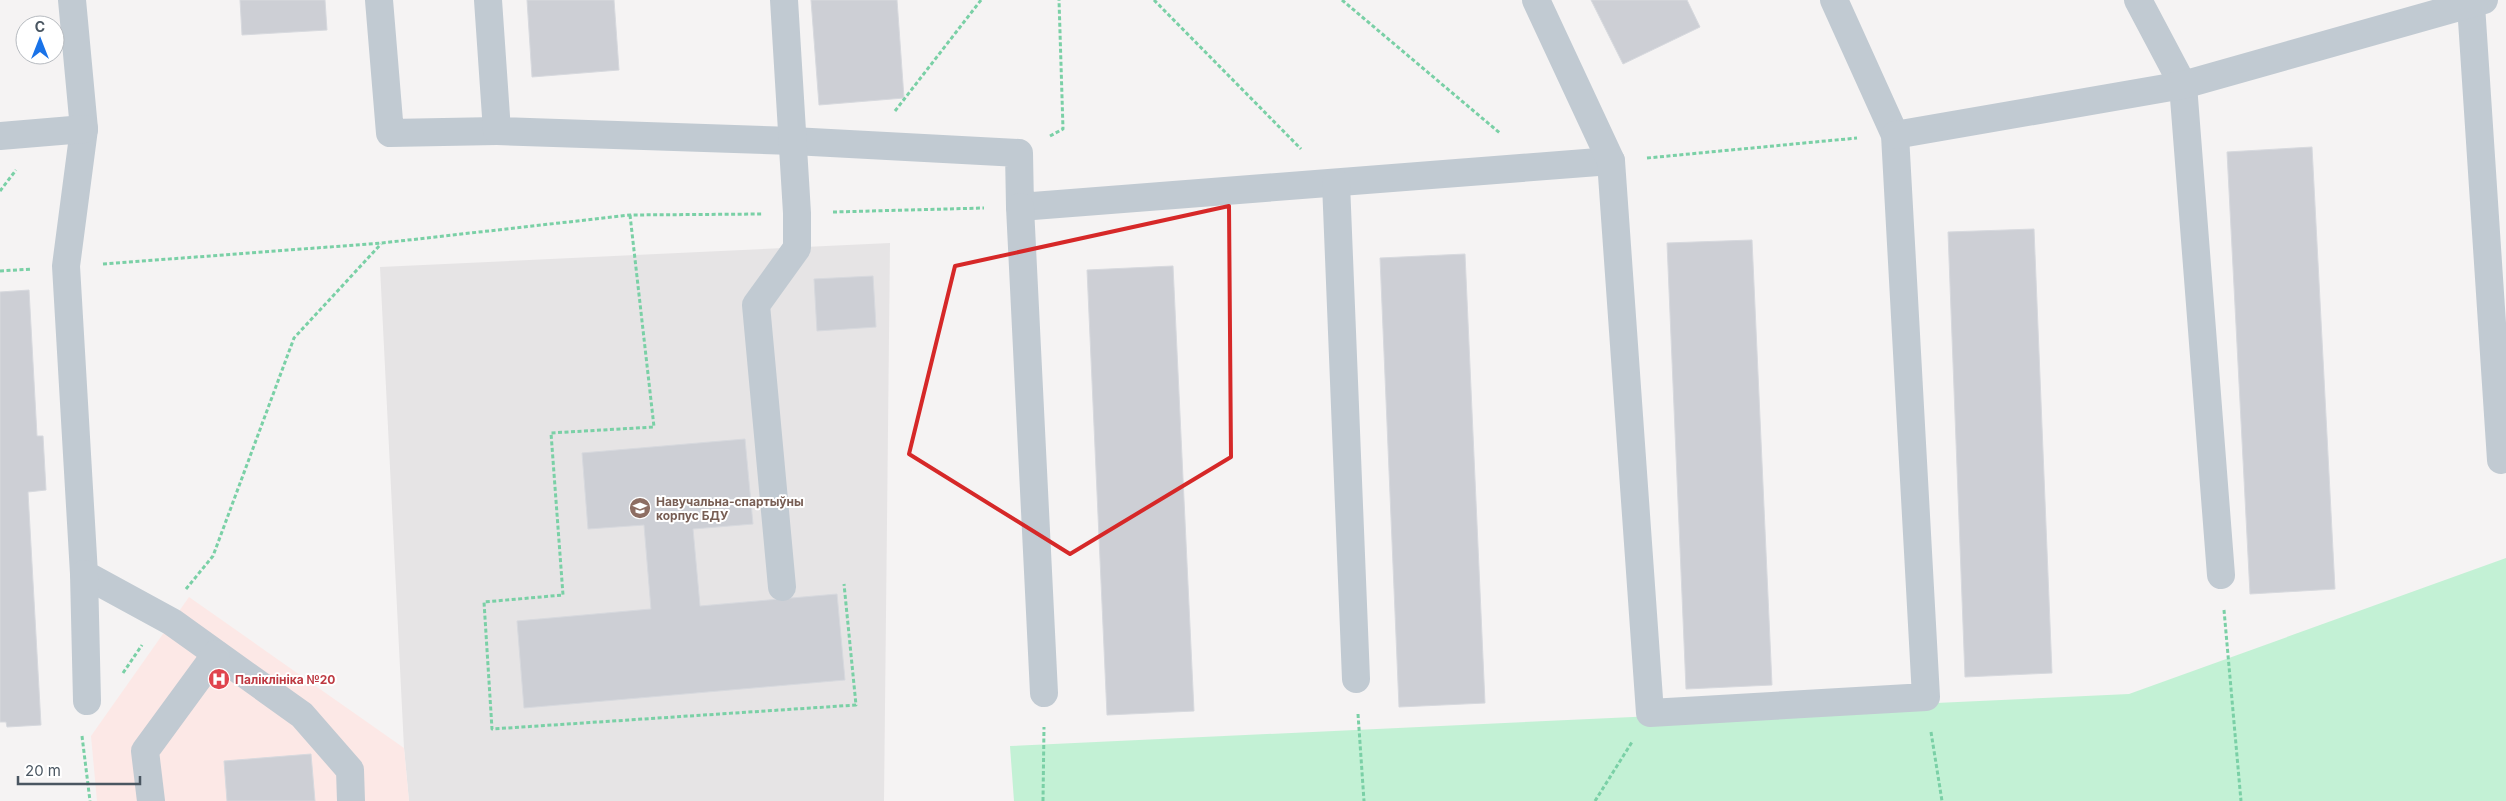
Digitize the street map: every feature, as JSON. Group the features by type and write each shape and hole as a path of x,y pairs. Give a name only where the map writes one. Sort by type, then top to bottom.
{"lane":[{"path":"72,0 84,128 66,266 84,574 87,701"},
{"path":"379,0 390,133 497,131 1019,153 1044,693"},
{"path":"488,0 497,131"},
{"path":"782,587 756,305 797,248 797,213 784,0"},
{"path":"1536,0 1611,161 1650,713 1926,696 1895,135 1834,0"},
{"path":"2138,0 2183,85 2220,575"},
{"path":"1895,135 2183,85 2474,2 2501,460"},
{"path":"0,136 84,128"},
{"path":"1020,207 1611,161"},
{"path":"1336,183 1356,680"},
{"path":"84,574 172,622 302,715 350,770 351,801"},
{"path":"151,801 145,751 216,654"}],"path":[{"path":"869,146 981,0"},
{"path":"1019,153 1063,128 1059,0"},
{"path":"1154,0 1336,183"},
{"path":"1342,0 1540,167"},
{"path":"1611,161 1827,141"},
{"path":"0,271 382,243 630,215 1020,207"},
{"path":"630,215 654,427 551,433 563,595 484,602 492,729 856,705 844,584"},
{"path":"119,679 162,617 213,556 294,338 382,243"},
{"path":"2220,575 2241,801"},
{"path":"1356,680 1364,801"},
{"path":"1043,801 1044,693"},
{"path":"1926,696 1942,801"},
{"path":"1595,801 1650,713"},
{"path":"82,733 90,801"}],"highlighted area":[{"path":"1229,206 1231,457 1070,554 909,454 955,266"}],"shaded area":[{"name":"Навучальна-спартыўны корпус БДУ","path":"890,243 884,801 409,801 404,748 380,267"},
{"name":"Паліклініка №20","path":"189,597 404,748 409,801 97,801 91,736"}],"green space":[{"path":"2506,558 2506,801 1014,801 1010,746 2129,694"}],"building":[{"path":"240,0 325,0 327,30 242,35"},
{"path":"527,0 614,0 619,70 532,77"},
{"path":"811,0 897,0 904,98 819,105"},
{"path":"1591,0 1687,0 1700,27 1623,64"},
{"path":"2312,147 2335,589 2250,594 2227,152"},
{"path":"2034,229 2052,673 1965,677 1948,232"},
{"path":"1752,240 1772,685 1686,689 1667,243"},
{"path":"1465,254 1485,703 1399,707 1380,258"},
{"path":"1173,266 1194,711 1107,715 1087,270"},
{"path":"873,276 876,327 817,331 814,279"},
{"path":"29,290 37,436 43,436 46,490 28,492 41,725 7,727 6,722 0,722 0,292"},
{"name":"Навучальна-спартыўны корпус БДУ","path":"745,439 753,524 693,529 700,606 837,594 845,680 524,708 517,621 651,609 644,525 588,529 582,453"},
{"path":"311,754 315,801 227,801 224,761"}],"place":[{"name":"Навучальна-спартыўны корпус БДУ","path":"640,508"},
{"name":"Паліклініка №20","path":"219,679"}]}
